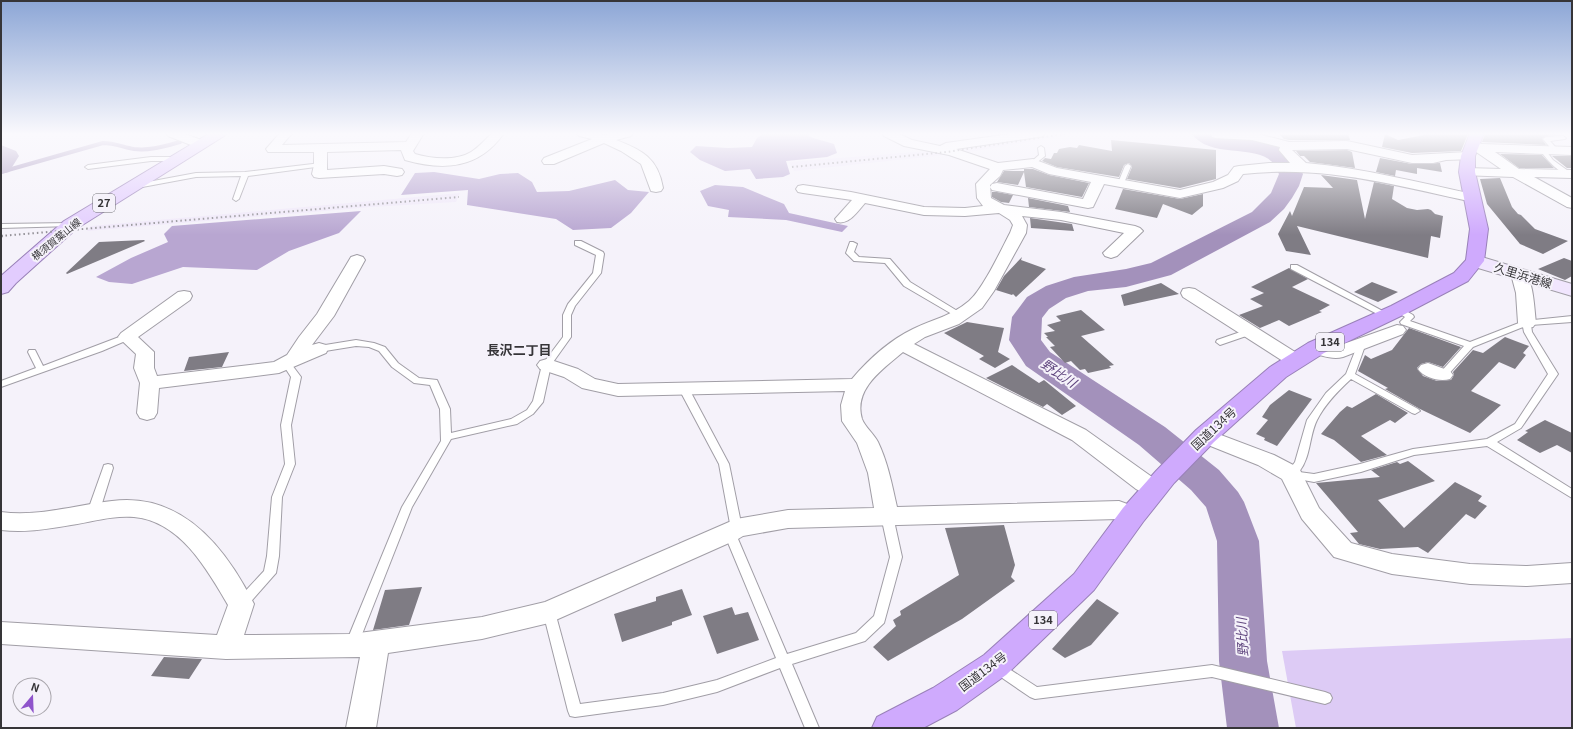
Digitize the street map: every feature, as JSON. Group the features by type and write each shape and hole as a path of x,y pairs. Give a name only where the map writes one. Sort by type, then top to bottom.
{"highway":[{"path":"1468,167 1467,172 1479,229 1475,261"},
{"name":"国道134号","path":"889,728 945,699 995,665 1084,582 1133,515 1160,483 1201,440 1278,372 1316,348 1393,318 1461,277 1475,261"}],"main road":[{"name":"横須賀葉山線","path":"4,282 70,225 161,167"},
{"name":"久里浜港線","path":"1475,261 1572,290"}],"street":[{"path":"321,167 319,174 384,170 397,172"},
{"path":"649,167 655,178 656,188"},
{"path":"887,516 879,473 867,441 852,421 851,405 857,385 870,370 901,344 919,333 953,320 976,304 986,291 1018,233 1020,226 1015,217 986,202 981,194 983,184 995,173 997,167"},
{"path":"1043,167 1054,171 1180,194 1218,185 1233,178 1239,170 1276,167"},
{"path":"1298,167 1353,171 1473,198"},
{"path":"1507,167 1572,204"},
{"path":"1467,172 1570,174"},
{"path":"998,187 1088,204 1099,179"},
{"path":"803,189 862,198 924,211 965,212 998,208 1061,216 1135,230 1111,253"},
{"path":"842,219 862,198"},
{"path":"290,361 325,316 357,260"},
{"path":"1519,274 1524,293 1527,323"},
{"path":"1189,293 1296,361"},
{"path":"147,413 150,383 144,368 145,352 127,337 184,296"},
{"path":"1316,348 1336,353 1362,343 1393,318"},
{"path":"901,344 1079,435 1144,483 1160,483"},
{"path":"150,383 279,367 319,349"},
{"path":"548,365 571,372 589,384 618,390 683,387 857,385"},
{"path":"1201,440 1266,460 1291,474 1310,513 1343,550 1392,564 1470,574 1527,576 1572,573"},
{"path":"1,521 17,524 111,510 135,508 167,517 198,540 214,560 241,604 226,647"},
{"path":"1,633 226,647 364,645 482,628 549,612 733,531 788,519 1118,510 1133,515"},
{"path":"361,728 364,645"}],"lane":[{"path":"128,188 196,174 245,174 304,167"},
{"path":"1121,183 1128,167"},
{"path":"1560,167 1570,174"},
{"path":"236,199 245,174"},
{"path":"1,226 70,225"},
{"path":"446,437 514,422 530,412 538,402 548,365 568,337 567,315 571,306 597,273 600,254 578,243"},
{"path":"853,244 850,253 857,259 887,261 907,284 960,315"},
{"path":"1294,267 1393,318 1410,317 1404,322 1470,345"},
{"path":"1438,373 1470,345 1527,323 1572,319"},
{"path":"1362,343 1350,375 1329,395 1312,420 1300,463 1291,474 1314,478 1361,468 1413,452 1489,442 1518,426 1553,374 1528,332 1527,323"},
{"path":"1220,342 1249,332"},
{"path":"1,384 42,370 127,337"},
{"path":"319,349 356,343 382,349 395,365 417,381 434,382 445,409 446,441 407,507 364,645"},
{"path":"32,352 42,370"},
{"path":"241,604 270,573 273,556 277,497 290,464 286,425 296,377 290,361"},
{"path":"1350,375 1415,411"},
{"path":"683,387 724,464 733,531 783,661 812,728"},
{"path":"1489,442 1572,494"},
{"path":"93,513 108,468"},
{"path":"549,612 576,711 663,699 717,686 783,661 860,637 880,619 896,557 887,516"},
{"path":"995,665 1035,693 1212,671 1325,698"}],"shaded area":[{"path":"716,167 788,167 790,174 783,177 756,179 750,169 725,171"},
{"path":"792,167 831,167 794,171"},
{"path":"434,172 479,179 500,174 518,173 532,182 537,192 569,191 615,180 628,190 649,192 631,213 611,228 573,230 556,219 467,205 468,190 401,195 415,173"},
{"path":"715,185 743,187 784,204 789,213 848,226 842,232 786,220 728,217 729,210 708,206 700,191"},
{"path":"460,193 456,202 371,207 87,231 91,226"},
{"path":"361,211 339,233 289,251 257,270 183,267 132,284 109,282 96,277 131,258 168,242 164,234 172,226"},
{"path":"1572,638 1572,728 1296,728 1282,651"}],"building":[{"path":"1057,167 1123,167 1119,177"},
{"path":"1132,167 1216,167 1216,179 1180,188 1127,179"},
{"path":"1377,167 1441,167 1442,172 1417,168 1417,174 1396,170 1395,176 1376,172"},
{"path":"1518,167 1554,168 1519,168"},
{"path":"1024,169 1033,169 1049,175 1089,183 1082,197 1026,187 1024,172 1018,185 997,182 1004,171 1024,171"},
{"path":"1321,175 1357,180 1365,219 1374,182 1394,186 1392,199 1407,208 1417,210 1428,209 1435,214 1443,216 1440,238 1431,236 1428,258 1297,226 1311,255 1286,251 1278,234 1290,211 1292,216 1304,187 1333,188"},
{"path":"1500,178 1512,207 1518,214 1521,215 1535,229 1568,241 1543,254 1520,244 1487,204 1480,179"},
{"path":"1123,189 1180,199 1203,194 1203,206 1192,215 1163,204 1157,218 1115,209"},
{"path":"992,192 1013,195 1009,203 1001,202 992,197"},
{"path":"1028,198 1068,206 1070,212 1029,207"},
{"path":"1030,218 1072,224 1074,231 1031,228"},
{"path":"145,241 67,274 66,273 99,242"},
{"path":"1022,257 1021,260 1046,269 1016,297 1013,294 1012,295 996,290 1004,276"},
{"path":"1564,258 1572,261 1572,276 1565,280 1538,269"},
{"path":"1289,268 1308,279 1292,287 1330,305 1319,311 1322,312 1289,326 1279,320 1260,328 1239,315 1263,306 1250,299 1264,293 1251,287"},
{"path":"1372,282 1398,292 1378,302 1354,292"},
{"path":"1161,283 1179,294 1124,306 1121,295"},
{"path":"1081,310 1105,330 1081,336 1114,365 1109,366 1111,368 1088,373 1085,369 1080,370 1071,361 1065,363 1050,347 1055,346 1044,333 1055,331 1047,325 1061,321 1056,316"},
{"path":"967,322 1004,328 998,352 1010,359 995,368 979,359 984,356 944,333"},
{"path":"1409,328 1461,347 1443,367 1428,362 1421,364 1417,368 1423,376 1437,381 1451,380 1454,375 1453,372 1473,350 1483,353 1505,337 1529,346 1523,353 1526,355 1515,369 1499,362 1471,391 1501,405 1470,433 1420,409 1385,389 1388,388 1358,371 1365,355 1371,359 1392,350"},
{"path":"229,352 222,367 184,371 189,357"},
{"path":"1012,365 1039,383 1044,380 1076,406 1062,415 1047,404 1043,407 986,378"},
{"path":"1289,390 1312,399 1277,446 1264,440 1265,438 1256,434 1268,420 1262,417 1270,405"},
{"path":"1376,394 1408,413 1395,423 1390,420 1361,436 1387,455 1361,462 1334,440 1321,434 1347,406 1352,408"},
{"path":"1545,420 1572,433 1572,453 1557,445 1540,453 1517,440 1528,432 1525,431"},
{"path":"1408,461 1435,481 1378,500 1404,528 1455,482 1482,496 1478,501 1487,506 1475,519 1466,514 1428,553 1418,547 1380,549 1359,544 1350,533 1358,532 1316,483 1380,477 1371,470 1397,462 1400,464"},
{"path":"1004,525 1015,565 1011,577 1015,581 962,619 888,661 873,647 896,626 893,620 901,615 900,611 959,575 945,528"},
{"path":"422,587 409,625 373,630 385,590"},
{"path":"682,589 692,615 672,622 672,625 622,642 614,614 656,601 656,597"},
{"path":"1097,599 1119,613 1091,645 1065,658 1052,649"},
{"path":"732,607 735,615 748,612 759,640 717,654 703,616"},
{"path":"164,657 202,659 189,679 151,676"}],"waterway":[{"path":"1,172 19,167"},
{"name":"野比川","path":"1253,728 1243,661 1238,541 1224,502 1205,480 1152,436 1038,359 1025,340 1027,317 1038,303 1056,292 1084,283 1126,278 1161,269 1261,217 1276,203 1284,192 1290,180 1291,174 1287,167"}],"railway":[{"path":"4,236 1,236 459,197"}],"district":[{"name":"長沢二丁目","path":"519,350"}]}
